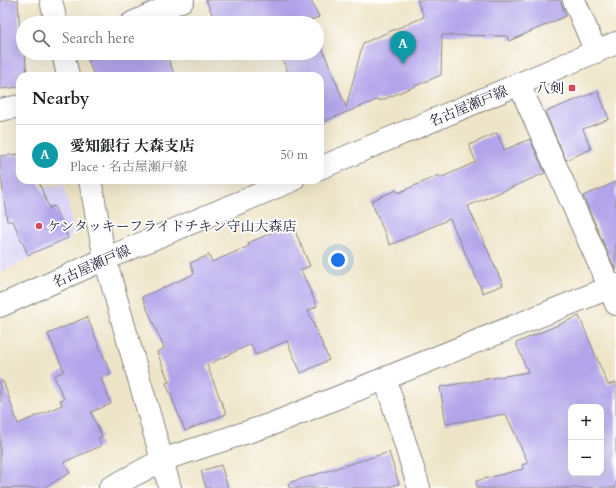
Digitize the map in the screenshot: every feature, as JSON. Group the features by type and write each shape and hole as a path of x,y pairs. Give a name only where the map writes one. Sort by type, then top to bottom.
{"street":[{"path":"51,0 54,16"},
{"path":"148,16 183,0"},
{"path":"574,0 596,52"},
{"name":"名古屋瀬戸線","path":"324,166 616,43"},
{"path":"65,60 67,72"},
{"path":"110,488 162,460 272,424 385,378 614,292 519,84"},
{"path":"0,110 16,107"},
{"path":"91,184 106,259 170,488"},
{"name":"名古屋瀬戸線","path":"0,306 106,259 284,184"},
{"path":"385,378 419,488"}],"shaded area":[{"path":"64,185 73,227 70,241 0,272 0,193"}],"building":[{"path":"0,0 18,0 19,16 16,16 16,60 26,60 27,72 16,72 16,87 0,89"},
{"path":"206,0 311,0 319,16 213,16"},
{"path":"417,0 560,0 566,16 509,41 507,36 442,35 441,75 380,101 379,99 324,121 324,72 287,72 283,60 324,60 324,52 346,107 363,43 424,17"},
{"path":"88,60 169,60 173,72 92,72"},
{"path":"598,91 609,119 583,129 591,149 566,160 545,112"},
{"path":"497,133 504,150 530,139 545,173 468,206 503,285 483,293 450,219 390,245 371,201 396,190 398,193 439,175 440,178 476,162 469,145"},
{"path":"16,154 16,184 40,184 49,208 54,206 68,238 28,255 13,221 7,221 0,169 0,156"},
{"path":"616,182 616,271 583,196"},
{"path":"292,224 310,266 301,270 317,306 308,311 329,360 301,373 287,341 255,355 251,344 207,365 226,414 185,431 166,383 169,382 157,352 164,348 142,297 194,274 190,263 209,255 212,262 249,246 248,243"},
{"path":"579,316 608,385 616,382 616,488 477,488 476,481 523,469 522,465 528,463 506,414 446,424 440,387 528,372 516,343"},
{"path":"87,317 111,374 101,378 111,404 91,412 102,437 98,438 101,446 64,462 70,473 43,488 0,488 0,382 3,381 18,424 62,405 60,400 64,399 54,376 64,371 48,334"},
{"path":"389,452 399,484 385,488 289,488 288,483"},
{"path":"221,465 228,488 206,488 201,471"}],"place":[{"name":"愛知銀行 大森支店","path":"403,64"},
{"name":"八剣","path":"572,88"},
{"name":"ケンタッキーフライドチキン守山大森店","path":"39,226"}]}
